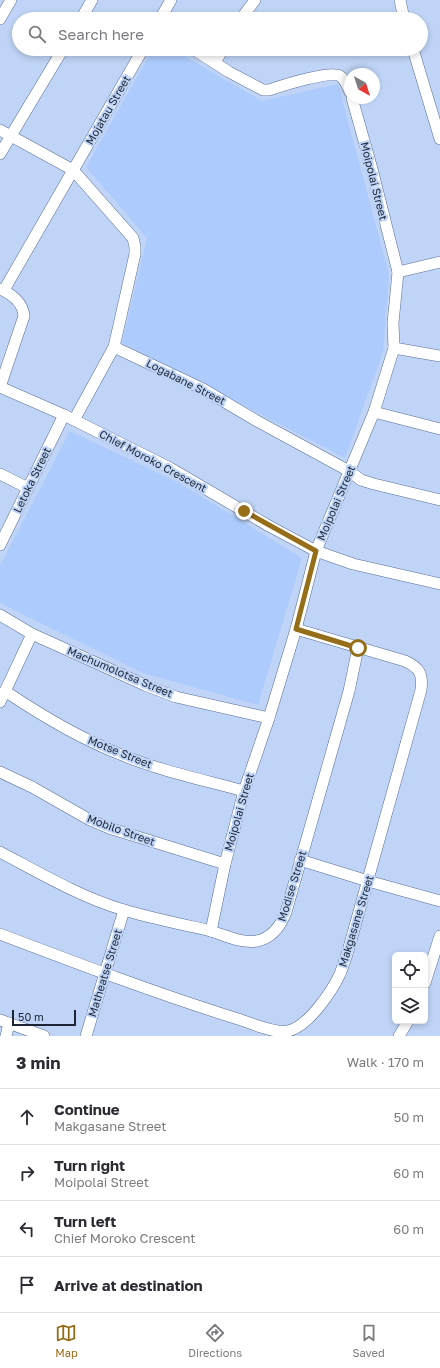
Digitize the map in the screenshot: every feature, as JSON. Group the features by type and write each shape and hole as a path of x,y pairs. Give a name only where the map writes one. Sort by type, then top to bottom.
{"street":[{"path":"0,19 11,0"},
{"path":"85,12 92,0"},
{"path":"164,12 171,0"},
{"path":"246,12 255,0"},
{"path":"400,0 403,12"},
{"path":"0,154 59,56"},
{"name":"Mojatau Street","path":"2,290 103,121 139,56"},
{"path":"205,56 229,72 263,90 269,90 310,78 334,74 339,75 344,82"},
{"path":"215,62 219,56"},
{"path":"415,56 440,139"},
{"name":"Moipolai Street","path":"211,931 225,864 244,791 269,718 296,629 316,551 374,412 394,348 393,323 398,272 354,104"},
{"path":"0,130 73,170 135,243 135,254 114,347"},
{"path":"398,272 440,262"},
{"path":"0,387 24,316 23,309 20,304 2,290"},
{"name":"Letoka Street","path":"0,545 28,488 69,418 114,347"},
{"name":"Logabane Street","path":"114,347 203,389 257,421 349,471 361,480 440,500"},
{"path":"394,348 440,356"},
{"name":"Chief Moroko Crescent","path":"0,387 69,418 170,468 269,526 316,551 353,564 440,584"},
{"path":"374,412 440,429"},
{"path":"0,474 28,488"},
{"name":"Machumolotsa Street","path":"0,615 32,634 112,671 176,696 269,718"},
{"name":"Makgasane Street","path":"0,934 106,974 219,1013 276,1030 288,1031 305,1022 317,1009 340,974 348,951 421,690 422,680 421,674 417,668 411,664 296,629"},
{"path":"0,702 32,634"},
{"name":"Modise Street","path":"0,852 62,885 124,910 211,931 247,942 258,941 266,938 279,927 284,917 349,691 358,648"},
{"name":"Motse Street","path":"5,691 32,709 66,728 117,753 157,767 244,791"},
{"name":"Mobilo Street","path":"0,772 32,787 90,820 109,828 225,864"},
{"path":"300,860 440,901"},
{"name":"Matheatse Street","path":"86,1036 106,974 124,910"},
{"path":"428,974 440,936"},
{"path":"6,1036 5,1022 44,1036"},
{"path":"399,1036 406,1024"}],"shaded area":[{"path":"149,56 184,56 262,101 338,84 389,274 383,352 345,458 122,343 147,238 86,167"},
{"path":"70,431 181,484 302,558 258,705 143,673 0,603 0,566"}],"route":[{"path":"244,511 316,551 296,629 358,648"}]}
